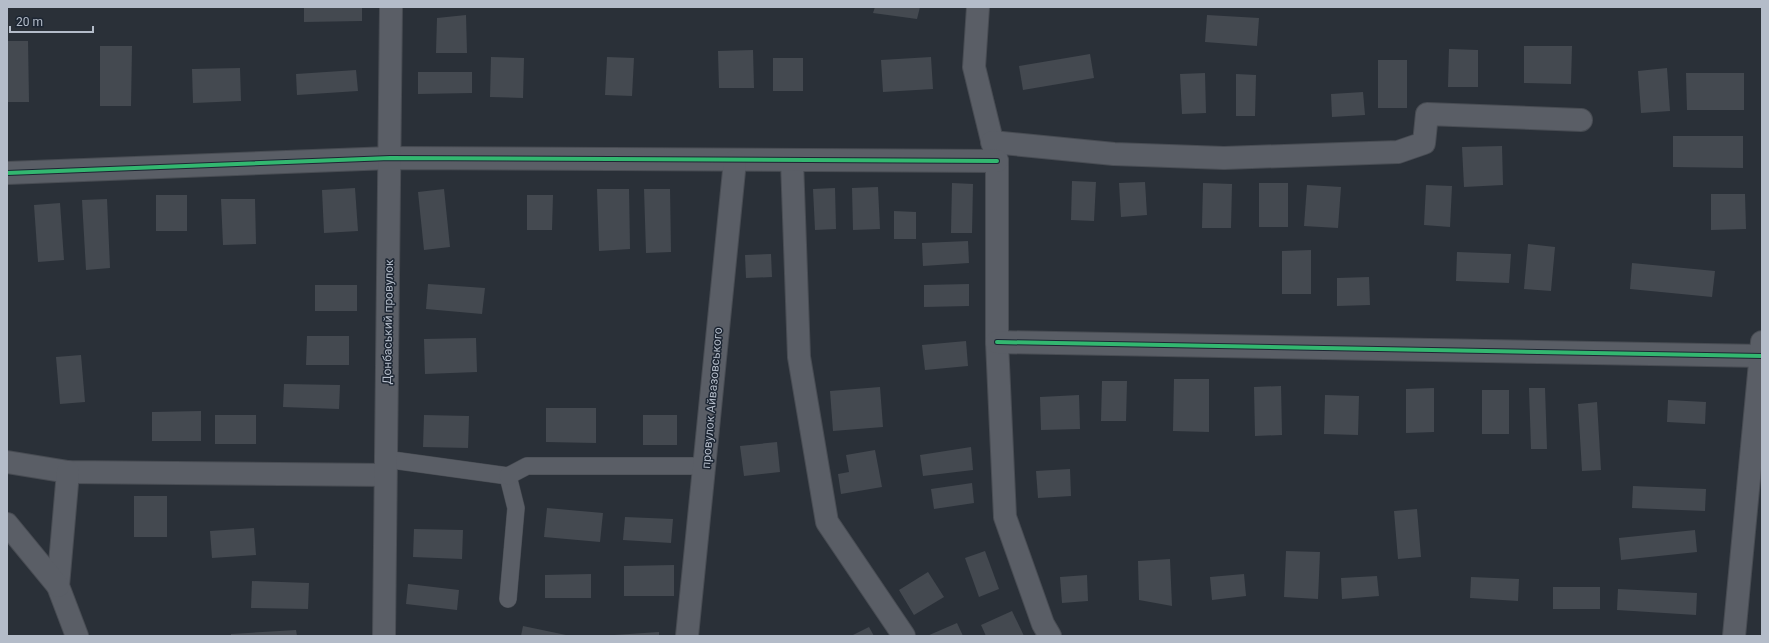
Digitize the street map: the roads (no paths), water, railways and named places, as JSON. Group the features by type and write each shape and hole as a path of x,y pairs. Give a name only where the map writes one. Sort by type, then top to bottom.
{"street":[{"name":"Донбаський провулок","path":"384,636 391,7"},
{"path":"978,7 974,67 995,152 997,342 1005,518 1043,624 1050,636"},
{"path":"7,173 390,158 792,161 995,152 1224,158 1374,153 1398,152 1424,143 1427,114 1582,120"},
{"name":"провулок Айвазовського","path":"687,636 736,161"},
{"path":"792,161 799,357 827,522 904,636"},
{"path":"997,342 1762,351 1734,636"},
{"path":"7,462 68,472 385,467"},
{"path":"58,586 68,472"},
{"path":"7,524 58,586 77,636"}],"lane":[{"path":"385,467 508,476 527,466 705,466"},
{"path":"508,476 516,508 508,600"}]}
